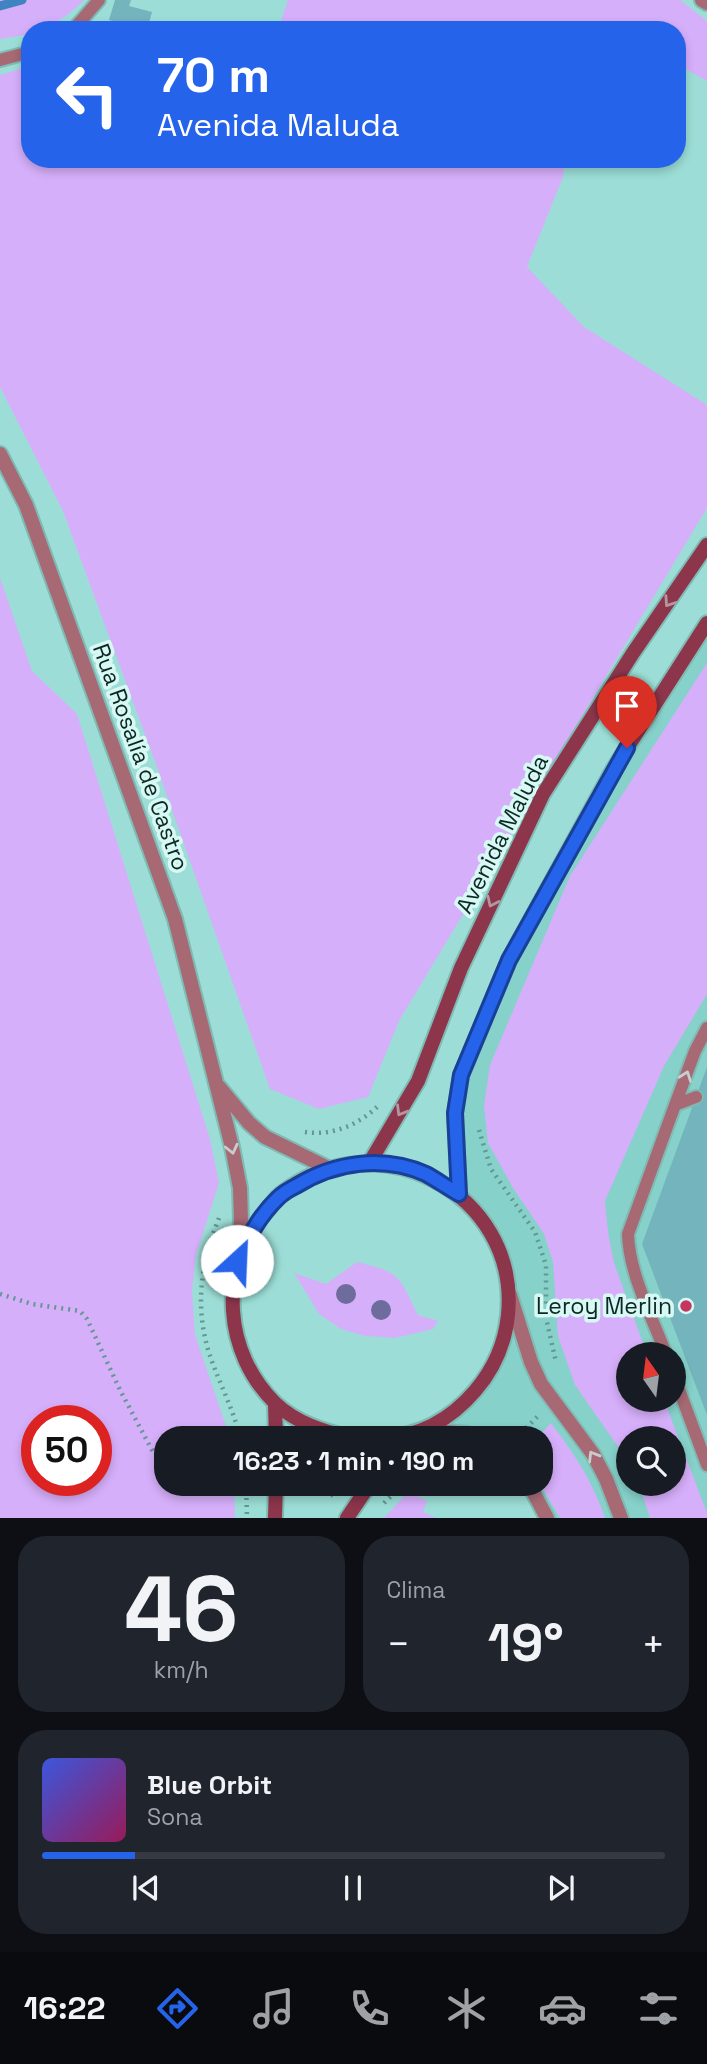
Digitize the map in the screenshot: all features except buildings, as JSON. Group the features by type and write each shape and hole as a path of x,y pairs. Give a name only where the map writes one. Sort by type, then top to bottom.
{"main road":[{"name":"Avenida Maluda","path":"370,1162 418,1081 461,968 543,794 632,653 707,545"},
{"path":"459,1194 455,1113 461,1075 509,960 613,770 707,623"},
{"path":"308,1426 275,1404 251,1374 236,1338 231,1300 237,1261 254,1226 279,1196 312,1176 370,1162 425,1174 459,1194 485,1222 503,1257 510,1295 506,1334 490,1374 461,1407 430,1426"},
{"path":"275,1404 276,1426"},
{"path":"275,1518 276,1496"},
{"path":"347,1518 362,1496"}],"street":[{"path":"702,0 707,4"},
{"name":"Rua Rosalía de Castro","path":"0,454 31,517 175,919 240,1188 241,1221 237,1261"},
{"name":"Rua Rosalía de Castro","path":"216,1083 265,1138 330,1170"},
{"path":"510,1295 530,1362 553,1402 593,1454 621,1518"},
{"path":"535,1496 547,1518"}],"lane":[{"path":"81,21 99,0"},
{"path":"0,60 21,54"},
{"path":"662,1342 628,1250 628,1234 695,1051 707,1028"},
{"path":"675,1105 696,1097"},
{"path":"686,1408 707,1465"}],"path":[{"path":"0,1294 32,1304 80,1311 87,1319 120,1390 154,1453"},
{"path":"528,1426 553,1402"},
{"path":"246,1496 247,1518"}],"shaded area":[{"path":"0,0 84,0 57,21 21,21 21,36 0,39"},
{"path":"288,0 680,0 707,21 707,81 686,69 686,21 281,21"},
{"path":"21,69 21,168 564,168 563,177 527,267 584,327 707,405 707,508 399,1021 368,1097 319,1109 270,1089 158,770 63,511 0,387 0,75"},
{"path":"0,578 32,671 77,714 210,1139 219,1183 196,1255 192,1291 195,1335 226,1426 154,1426 154,1496 234,1496 235,1518 0,1518"},
{"path":"707,623 707,1518 547,1518 535,1496 553,1496 553,1426 430,1426 461,1407 506,1334 503,1257 459,1194 461,1075 509,960"},
{"path":"707,663 707,994 664,1066 605,1201 614,1263 643,1342 616,1342 616,1412 669,1412 674,1426 616,1426 616,1444 575,1385 558,1336 553,1262 544,1234 513,1188 488,1143 484,1106 490,1065 570,876"},
{"path":"357,1262 383,1269 397,1278 418,1315 438,1321 433,1329 395,1338 365,1336 341,1329 319,1314 294,1273 326,1284"},
{"path":"551,1423 582,1468 605,1518 560,1518 547,1496 553,1496 553,1426 548,1426"},
{"path":"686,1458 707,1518 650,1518 643,1496 686,1496"},
{"path":"404,1496 416,1496 427,1501 423,1512 436,1518 384,1518"}],"waterway":[{"path":"0,6 22,0"}],"place":[{"name":"Leroy Merlin","path":"686,1306"}],"route":[{"path":"237,1261 254,1226 279,1196 312,1176 330,1170 370,1162 388,1164 425,1174 459,1194 455,1113 461,1075 509,960 627,748"}]}
